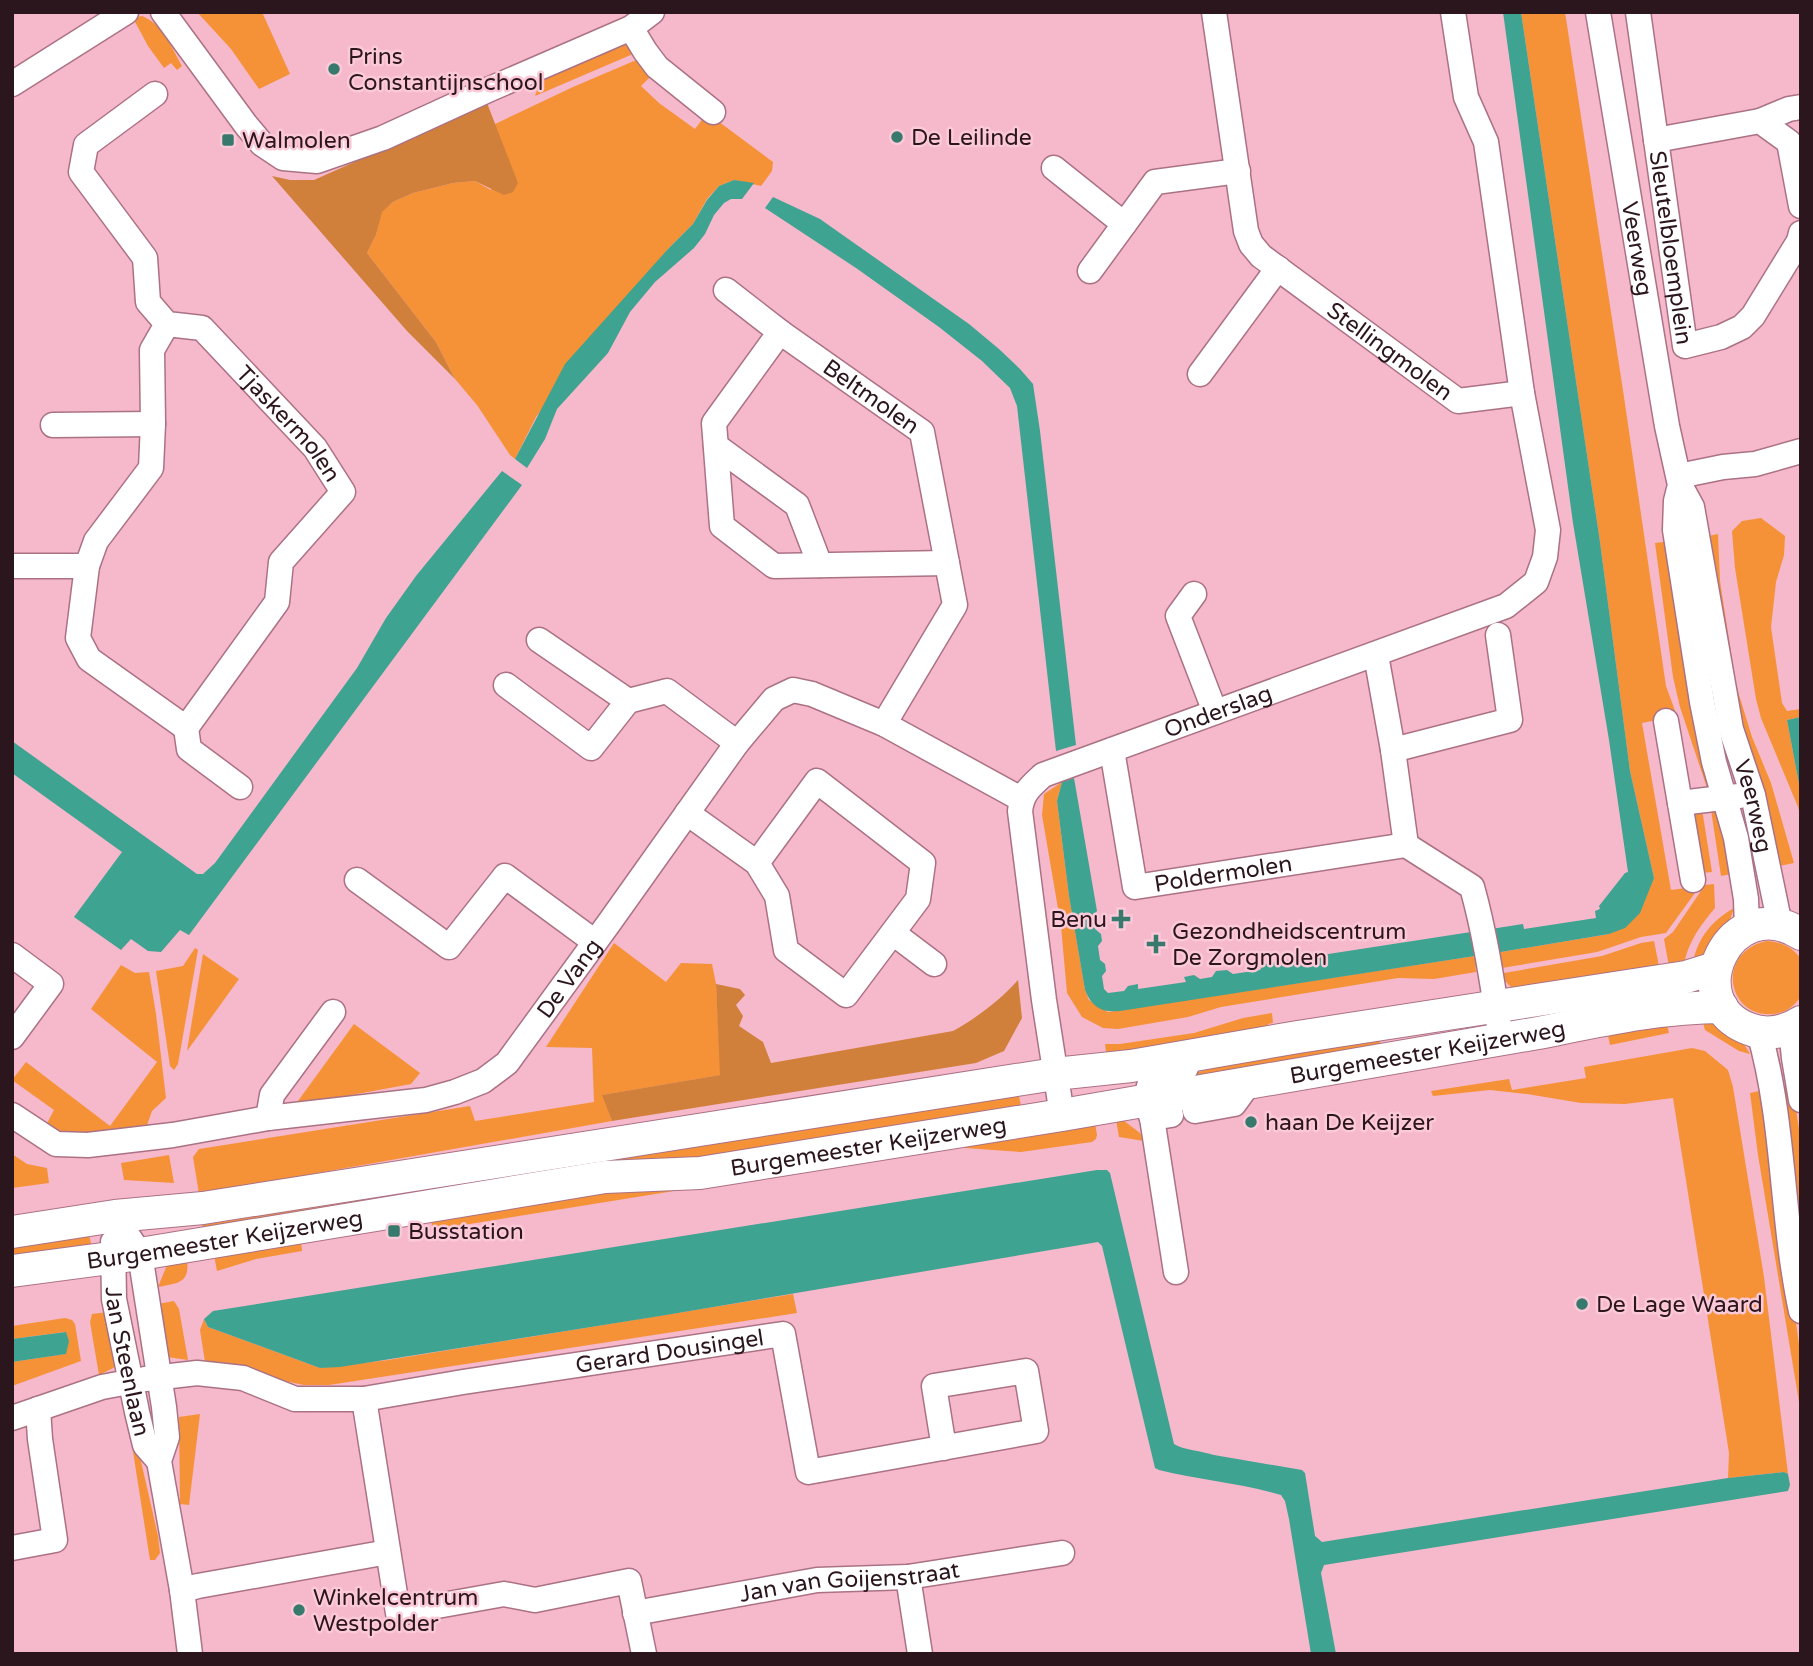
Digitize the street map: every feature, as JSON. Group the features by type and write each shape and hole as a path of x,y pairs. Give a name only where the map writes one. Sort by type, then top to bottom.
{"main road":[{"path":"1790,930 1763,924 1747,928 1732,937 1718,959 1715,988 1723,1007 1738,1023 1759,1032 1775,1032 1796,1025"},
{"name":"Burgemeester Keijzerweg","path":"12,1232 115,1216 203,1208 1055,1074 1131,1066 1686,977 1715,968"},
{"name":"Burgemeester Keijzerweg","path":"12,1271 126,1256 592,1180 700,1173 1062,1115 1166,1111 1250,1082 1671,1010 1723,1007"}],"street":[{"path":"12,84 126,12"},
{"path":"163,12 262,144 283,158 317,160 383,138 631,27 652,12"},
{"name":"Stellingmolen","path":"1214,12 1246,231 1251,244 1261,256 1458,401 1522,393"},
{"path":"1452,12 1466,97 1486,142 1522,393"},
{"name":"Veerweg","path":"1598,12 1679,481 1692,507 1731,729 1753,795 1790,930"},
{"path":"1638,12 1656,140"},
{"path":"631,27 657,66 713,112"},
{"path":"156,94 86,145 81,172 145,258 148,302 167,324 152,350 151,468 96,541 87,566 79,638 89,659 186,728 190,748 240,787"},
{"name":"Sleutelbloemplein","path":"1801,107 1760,121 1656,140 1685,346 1721,338 1742,327 1753,316 1799,241 1801,233"},
{"path":"1760,121 1795,145 1801,206"},
{"path":"1054,168 1124,224"},
{"path":"1090,271 1155,182 1238,172"},
{"path":"1200,374 1278,268"},
{"name":"Beltmolen","path":"726,290 780,332 922,432 955,605 884,724"},
{"name":"Tjaskermolen","path":"167,324 202,328 315,448 343,492 281,562 277,602 186,728"},
{"path":"780,332 714,423 722,526 774,566 947,563"},
{"name":"Onderslag","path":"1021,799 1043,775 1506,606 1536,582 1545,556 1548,530 1522,393"},
{"path":"53,425 153,424"},
{"path":"716,446 797,505 820,565"},
{"path":"1679,481 1723,467 1755,464 1801,452"},
{"name":"Veerweg","path":"1679,481 1675,530 1702,702 1714,762 1736,838 1747,928"},
{"path":"12,566 87,566"},
{"path":"1194,594 1178,616 1215,712"},
{"path":"1393,750 1510,720 1498,635"},
{"path":"540,640 628,701"},
{"path":"1376,655 1406,845 1472,887 1480,915 1501,1039"},
{"path":"506,685 591,748 628,701 667,691 737,743"},
{"name":"De Vang","path":"12,1115 56,1144 88,1144 173,1135 268,1118 426,1100 482,1081 507,1063 737,743 774,699 793,690 812,694 884,724 1021,799"},
{"path":"1666,720 1693,880"},
{"name":"Poldermolen","path":"1100,754 1135,887 1406,845"},
{"path":"687,813 757,863 776,896 786,950 846,995 918,899 923,863 817,781 757,863"},
{"path":"1680,803 1753,795"},
{"path":"1021,799 1023,838 1062,1115"},
{"path":"357,880 449,947 505,876 596,942"},
{"path":"893,933 934,964"},
{"path":"12,955 51,984 12,1037"},
{"path":"268,1118 272,1095 332,1012"},
{"path":"1796,1025 1794,1058 1801,1100"},
{"path":"1759,1032 1768,1062 1780,1146 1792,1273 1801,1311"},
{"path":"1176,1272 1166,1111 1151,1079 1189,1067 1225,1061 1243,1046"},
{"path":"1166,1111 1234,1104 1250,1082"},
{"name":"Jan Steenlaan","path":"115,1216 160,1377 167,1437 159,1461"},
{"name":"Jan Steenlaan","path":"126,1256 114,1299 145,1444 159,1461 190,1588 190,1654"},
{"name":"Gerard Dousingel","path":"12,1418 102,1387 160,1377 208,1374 243,1378 295,1399 364,1399 783,1334 808,1472 944,1448 1036,1431 1026,1371 934,1386 944,1448"},
{"path":"364,1399 398,1613 504,1594 535,1600 629,1581 644,1654"},
{"path":"12,1548 55,1540 38,1409"},
{"path":"190,1588 388,1552"},
{"name":"Jan van Goijenstraat","path":"635,1613 817,1580 908,1577 1062,1553"},
{"path":"908,1577 920,1654"}],"shaded area":[{"path":"197,12 262,12 290,74 259,89 231,49"},
{"path":"1503,12 1521,12 1600,542 1630,771 1654,878 1640,913 1625,928 1609,934 1495,953 1491,929 1523,924 1524,929 1596,918 1595,911 1600,909 1599,906 1628,872 1573,523"},
{"path":"1521,12 1565,12 1666,686 1677,716 1642,723 1671,890 1700,886 1666,933 1641,937 1597,952 1496,969 1495,953 1609,934 1654,878 1630,771 1600,542"},
{"path":"142,16 156,25 166,37 182,66 177,70 171,63 164,68 148,46 133,18"},
{"path":"623,44 631,48 633,54 535,96 541,79"},
{"path":"641,58 653,74 641,86 659,103 695,129 707,113 773,162 772,171 761,186 734,180 719,186 707,199 693,224 668,249 536,417 515,459 455,379 436,342 367,253 376,235 381,212 393,202 413,193 453,183 475,181 491,190 495,124"},
{"path":"487,103 518,183 513,192 504,195 475,181 453,183 413,193 393,202 382,212 376,235 367,253 436,342 455,379 407,331 272,176 290,180 314,180"},
{"path":"734,180 754,183 742,199 731,199 724,203 694,248 655,282 630,312 608,353 557,409 545,439 527,468 515,459 565,364 693,224 719,186"},
{"path":"773,197 820,219 969,324 999,349 1033,384 1076,745 1056,751 1017,406 1010,388 982,361 939,327 765,208"},
{"path":"502,471 522,485 189,935 180,930 161,952 148,951 131,939 121,950 74,917 122,852 12,773 12,741 197,874 203,874 215,863 357,668 386,618 416,576"},
{"path":"1761,518 1785,536 1771,627 1782,703 1787,711 1801,709 1801,717 1787,720 1801,785 1801,818 1761,718 1735,568 1732,531 1742,521"},
{"path":"1718,534 1720,581 1736,685 1752,737 1771,783 1794,863 1775,867 1748,762 1703,537"},
{"path":"1671,541 1712,784 1707,788 1673,677 1655,543"},
{"path":"1801,717 1801,785 1787,720"},
{"path":"1074,778 1097,911 1093,916 1095,929 1101,934 1102,941 1098,946 1100,960 1105,964 1106,971 1102,976 1104,989 1108,993 1124,991 1128,986 1138,984 1138,989 1186,982 1184,977 1212,977 1216,971 1227,970 1233,974 1260,970 1264,964 1471,932 1475,956 1120,1011 1102,1010 1094,1005 1085,990 1057,801 1062,782"},
{"path":"1062,782 1057,801 1085,990 1089,1000 1108,1012 1475,956 1476,972 1434,979 1398,978 1221,1007 1188,1017 1118,1029 1103,1028 1082,1017 1067,993 1061,926 1042,815 1044,794"},
{"path":"1695,809 1702,809 1712,872 1701,873 1691,825"},
{"path":"1711,810 1722,816 1736,873 1721,876"},
{"path":"1714,884 1715,908 1694,937 1683,971 1670,972 1664,939 1673,932 1705,885"},
{"path":"1734,908 1730,920 1717,932 1704,953 1693,962 1708,930"},
{"path":"1654,941 1659,966 1514,990 1498,974 1602,956"},
{"path":"1766,941 1786,946 1801,959 1801,996 1789,1008 1774,1014 1758,1013 1746,1006 1737,996 1733,984 1739,958 1750,948"},
{"path":"614,943 666,982 681,963 712,964 716,984 721,1075 603,1095 612,1121 199,1194 193,1157 199,1149 470,1106 475,1121 594,1102 592,1048 546,1047"},
{"path":"195,948 198,950 178,1064 174,1070 170,1066 156,971 183,966"},
{"path":"203,954 239,979 187,1051"},
{"path":"121,965 135,973 149,972 166,1098 152,1111 146,1128 96,1135 66,1133 45,1127 54,1110 12,1080 26,1062 110,1126 157,1062 91,1009"},
{"path":"1018,980 1022,1018 1004,1051 976,1063 612,1121 602,1095 720,1075 716,984 740,989 745,995 736,1005 743,1016 739,1026 763,1042 771,1063 953,1031 988,1008"},
{"path":"1272,1013 1273,1023 1268,1024 1269,1027 1107,1059 1105,1044 1194,1033 1243,1018"},
{"path":"1665,1017 1669,1033 1610,1045 1606,1026"},
{"path":"1702,1019 1729,1031 1750,1054 1739,1051 1705,1030"},
{"path":"354,1024 420,1073 411,1084 298,1105 298,1101"},
{"path":"1378,1031 1381,1049 1158,1085 1205,1070"},
{"path":"1692,1048 1705,1051 1728,1070 1733,1087 1764,1277 1788,1474 1784,1472 1728,1478 1729,1453 1673,1098 1625,1104 1581,1103 1490,1090 1433,1096 1431,1091 1509,1079 1512,1090 1586,1078 1584,1067"},
{"path":"1792,1085 1801,1141 1801,1284 1779,1087"},
{"path":"1017,1087 1021,1106 981,1113 953,1124 203,1233 202,1225 400,1194 475,1173"},
{"path":"1764,1090 1801,1359 1801,1414 1750,1093"},
{"path":"1115,1114 1140,1133 1144,1141 1119,1137"},
{"path":"1094,1117 1097,1135 1092,1142 1021,1152 940,1148 433,1230 431,1221 477,1205"},
{"path":"12,1154 27,1164 47,1168 49,1183 12,1188"},
{"path":"169,1155 174,1183 124,1180 121,1163"},
{"path":"1107,1170 1110,1173 1174,1444 1214,1455 1302,1470 1305,1473 1315,1536 1322,1542 1728,1478 1784,1472 1788,1474 1788,1491 1324,1565 1321,1573 1336,1654 1311,1654 1289,1519 1281,1495 1155,1468 1102,1246 1098,1242 340,1367 320,1368 208,1327 204,1319 213,1311"},
{"path":"89,1235 92,1247 12,1259 12,1244"},
{"path":"301,1241 302,1251 256,1259 217,1271 214,1255"},
{"path":"187,1260 186,1274 181,1281 158,1287 167,1265"},
{"path":"793,1294 797,1313 329,1385 304,1385 279,1380 230,1363 205,1362 200,1330 204,1319 208,1327 320,1368 388,1360"},
{"path":"174,1301 179,1309 188,1360 167,1357 158,1304"},
{"path":"108,1312 119,1365 99,1375 90,1322 92,1314"},
{"path":"65,1318 75,1324 81,1361 12,1386 12,1362 65,1354 65,1332 12,1339 12,1326"},
{"path":"66,1332 69,1341 66,1354 12,1362 12,1339"},
{"path":"200,1414 189,1505 180,1504 179,1417"},
{"path":"129,1426 133,1426 158,1536 160,1553 155,1560 150,1560"}],"place":[{"name":"Prins Constantijnschool","path":"334,69"},
{"name":"De Leilinde","path":"897,137"},
{"name":"Walmolen","path":"228,140"},
{"name":"Benu","path":"1121,919"},
{"name":"Gezondheidscentrum De Zorgmolen","path":"1156,944"},
{"name":"haan De Keijzer","path":"1251,1122"},
{"name":"Busstation","path":"394,1231"},
{"name":"De Lage Waard","path":"1582,1304"},
{"name":"Winkelcentrum Westpolder","path":"299,1610"}]}
